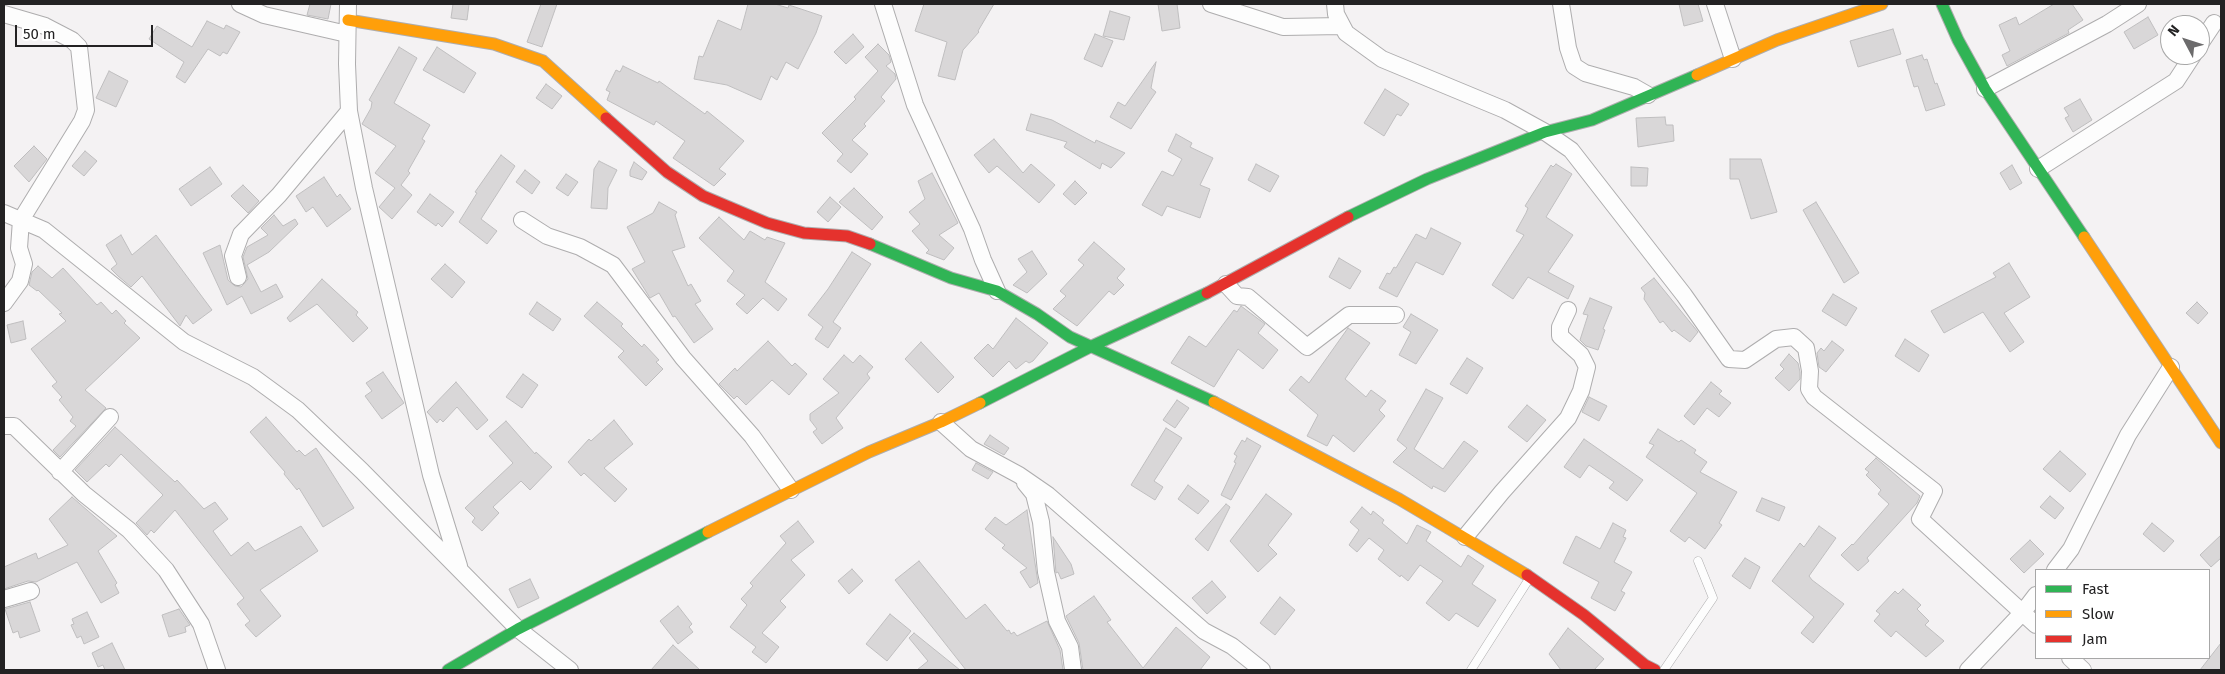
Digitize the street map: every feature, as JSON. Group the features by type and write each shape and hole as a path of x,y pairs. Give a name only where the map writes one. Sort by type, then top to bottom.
{"street":[{"path":"240,4 264,15 348,19 494,44 542,61 640,150 703,196 767,224 804,234 847,236 889,251 951,278 997,291 1037,314 1070,337 1196,392 1399,499 1465,537 1530,577 1584,615 1645,665 1655,670"},
{"path":"883,4 915,105 997,291"},
{"path":"1211,4 1283,27 1341,26"},
{"path":"1335,4 1341,26 1359,44 1382,59 1505,110 1545,132 1572,150 1684,295 1729,359 1745,360 1776,339 1794,337 1806,348 1810,371 1809,389 1814,397 1934,491 1920,519 2035,624"},
{"path":"1561,4 1568,48 1574,66 1585,73 1634,87 1648,95"},
{"path":"1715,4 1733,59"},
{"path":"448,670 518,629 790,490 869,452 941,422 1092,346 1226,284 1332,225 1427,179 1545,132 1592,120 1777,40 1882,4"},
{"path":"1942,4 1958,40 1985,89 2221,443"},
{"path":"1985,89 2106,24 2138,4"},
{"path":"4,14 45,26 72,40 79,47 86,110 82,121 21,220 19,248 24,264 20,281 4,303"},
{"path":"348,19 349,111 385,281 429,465 460,569"},
{"path":"2210,29 2214,23"},
{"path":"2038,169 2176,80 2186,65"},
{"path":"238,277 234,256 242,234 279,195 349,111"},
{"path":"4,213 44,230 184,342 252,377 298,410 460,569 518,629 570,670"},
{"path":"522,220 547,236 580,247 613,265 683,358 752,436 790,490"},
{"path":"1226,284 1237,296 1248,297 1307,347 1349,315 1396,315"},
{"path":"1465,537 1568,418 1581,391 1587,367 1581,355 1560,336 1560,327 1568,310"},
{"path":"2056,569 2072,549 2128,435 2171,367"},
{"path":"60,472 110,417"},
{"path":"941,422 971,449 1019,475 1048,495 1204,631 1232,646 1262,670"},
{"path":"4,426 14,426 60,472 129,530 166,570 201,624 217,670"},
{"path":"1019,475 1034,494 1041,522 1046,572 1057,621 1070,647 1073,670"},
{"path":"4,599 30,591"},
{"path":"1968,670 2023,612 2035,596"},
{"path":"2071,659 2083,670"}],"lane":[{"path":"1664,670 1714,598 1698,561"},
{"path":"1471,670 1530,577"}],"building":[{"path":"310,4 331,4 328,19 307,15"},
{"path":"453,4 469,4 467,20 451,18"},
{"path":"541,4 557,4 542,47 527,42"},
{"path":"748,4 775,4 788,8 789,5 822,16 816,33 798,69 786,62 777,80 771,76 761,100 727,85 694,79 699,56 703,57 718,20 741,30"},
{"path":"924,4 994,4 979,32 963,50 955,80 938,76 947,42 915,31"},
{"path":"1158,4 1177,4 1180,28 1162,31"},
{"path":"1679,4 1698,4 1703,21 1684,26"},
{"path":"2054,4 2072,4 2083,20 2068,30 2069,33 2007,66 2002,55 2010,51 1999,25 2016,17 2019,25"},
{"path":"1110,11 1130,17 1124,40 1103,36"},
{"path":"2148,17 2158,35 2134,49 2124,32"},
{"path":"207,21 224,29 226,25 240,32 227,54 223,52 220,56 208,49 185,83 176,77 184,62 149,39 157,26 192,47"},
{"path":"1893,29 1901,54 1858,67 1850,41"},
{"path":"853,34 864,47 846,64 834,52"},
{"path":"1095,34 1113,41 1102,67 1084,59"},
{"path":"878,44 889,55 891,62 886,66 895,74 896,79 881,97 885,101 864,124 866,126 852,140 868,154 851,173 837,161 843,154 822,133 856,99 854,97 878,71 865,57"},
{"path":"399,47 417,58 394,103 430,125 422,139 425,141 408,171 410,173 401,185 412,195 392,219 379,207 395,188 375,173 396,146 362,124 371,108 372,102 369,100"},
{"path":"437,47 476,73 464,93 423,70"},
{"path":"1922,55 1924,60 1927,59 1935,84 1937,83 1945,105 1926,111 1918,86 1914,87 1906,60"},
{"path":"1156,62 1151,88 1156,92 1131,129 1110,117 1118,102 1125,106"},
{"path":"623,66 658,83 659,81 705,114 707,111 744,141 719,169 726,174 714,186 673,158 685,141 656,121 654,125 607,100 610,92 606,90 616,70 620,72"},
{"path":"109,71 128,81 116,107 96,98"},
{"path":"546,84 562,96 552,109 536,98"},
{"path":"1385,89 1409,104 1401,116 1397,114 1384,136 1364,123"},
{"path":"2080,99 2092,120 2073,132 2065,118 2069,116 2064,108"},
{"path":"1031,114 1052,120 1095,143 1096,140 1125,153 1111,168 1102,163 1100,169 1064,147 1067,142 1026,130"},
{"path":"1665,117 1666,125 1673,125 1674,141 1638,147 1636,118"},
{"path":"1176,134 1192,143 1190,147 1213,158 1200,185 1210,189 1200,218 1167,206 1162,216 1142,205 1162,171 1173,176 1182,159 1168,151"},
{"path":"994,139 1023,173 1031,164 1055,185 1039,203 997,166 989,173 974,155"},
{"path":"34,146 47,159 29,182 14,166"},
{"path":"85,151 97,161 84,176 72,166"},
{"path":"501,155 515,166 481,219 497,231 487,244 459,222 477,193 475,192"},
{"path":"1730,159 1761,159 1777,212 1751,219 1739,179 1730,179"},
{"path":"599,161 617,170 608,188 607,209 591,208 594,169"},
{"path":"634,162 647,172 642,180 630,176"},
{"path":"1256,164 1279,176 1270,192 1248,180"},
{"path":"1556,164 1572,174 1546,217 1573,235 1548,272 1574,286 1568,299 1528,277 1513,299 1492,285 1524,235 1516,231 1528,208 1525,206 1551,165 1553,167"},
{"path":"2012,165 2022,183 2010,190 2000,173"},
{"path":"210,167 222,184 191,206 179,189"},
{"path":"1631,167 1648,168 1647,186 1631,186"},
{"path":"525,170 540,182 532,194 516,182"},
{"path":"932,173 958,223 939,235 954,248 944,260 926,253 929,250 912,231 920,224 909,212 925,199 918,181"},
{"path":"566,174 578,182 568,196 556,188"},
{"path":"324,177 337,197 340,194 351,209 327,227 313,207 306,212 296,196"},
{"path":"1075,181 1087,193 1075,205 1063,194"},
{"path":"243,185 259,201 248,213 231,196"},
{"path":"854,188 883,217 872,230 839,202"},
{"path":"430,194 454,212 442,227 438,223 436,226 417,212"},
{"path":"830,197 841,207 828,222 817,212"},
{"path":"659,202 677,212 675,215 685,247 672,251 688,286 691,284 701,301 695,304 713,329 694,343 675,316 673,317 659,293 650,298 632,269 645,262 627,227 653,213"},
{"path":"1816,202 1859,273 1844,283 1803,210"},
{"path":"274,215 283,226 295,219 298,224 269,252 247,265 261,292 276,284 283,297 251,314 242,296 227,305 203,253 220,245 228,280 235,286 241,287 248,279 243,257 247,247 268,235 261,228"},
{"path":"719,217 744,240 750,231 765,240 767,237 785,243 765,282 787,299 778,311 763,298 747,314 736,304 745,295 727,281 734,271 699,238"},
{"path":"1431,228 1461,243 1443,275 1416,262 1397,297 1379,288 1387,273 1390,274 1394,267 1396,268 1416,234 1426,239"},
{"path":"121,235 132,255 156,235 212,310 193,324 186,315 180,326 142,276 131,287 111,269 117,264 106,245"},
{"path":"1094,242 1125,269 1117,278 1124,285 1114,295 1109,291 1077,326 1053,309 1066,296 1060,291 1084,265 1078,260"},
{"path":"1032,251 1047,274 1027,293 1013,285 1027,272 1018,259"},
{"path":"852,252 871,264 833,322 841,328 828,348 815,339 823,327 808,315 828,289"},
{"path":"1339,258 1361,271 1350,289 1329,277"},
{"path":"2009,263 2030,297 2004,313 2024,342 2010,352 1983,312 1944,333 1931,311 1996,277 1993,273"},
{"path":"445,264 465,282 452,298 431,279"},
{"path":"38,266 52,278 63,268 97,305 101,302 112,314 116,310 126,321 124,323 140,338 85,390 106,408 60,457 53,450 76,426 70,421 73,417 59,400 62,397 52,386 57,382 31,349 66,321 59,314 62,313 38,290 29,285 32,272"},
{"path":"1654,278 1698,332 1690,342 1674,330 1672,332 1663,321 1660,323 1644,299 1645,293 1641,288"},
{"path":"322,279 358,312 356,315 368,328 353,342 317,304 290,322 287,318"},
{"path":"1833,294 1857,308 1846,326 1822,311"},
{"path":"1590,298 1612,307 1603,329 1605,330 1598,350 1586,346 1580,340 1588,315 1583,314"},
{"path":"537,302 561,319 553,331 529,314"},
{"path":"597,302 623,324 621,326 642,347 644,344 659,360 656,362 663,369 646,386 618,357 624,351 584,316"},
{"path":"2197,302 2208,313 2198,324 2186,313"},
{"path":"1241,306 1265,324 1258,333 1278,350 1263,369 1238,349 1214,387 1171,363 1189,336 1206,347 1234,310 1237,312"},
{"path":"1411,314 1438,330 1416,364 1399,355 1411,332 1403,327"},
{"path":"1016,318 1048,343 1033,361 1029,363 1026,361 1016,369 1009,361 993,377 974,358 988,344 993,349"},
{"path":"23,321 26,339 11,343 7,325"},
{"path":"1348,328 1370,343 1345,379 1366,397 1371,390 1386,401 1379,410 1385,416 1354,452 1333,435 1327,446 1307,436 1318,415 1289,390 1301,376 1309,383"},
{"path":"1905,339 1929,355 1919,372 1895,356"},
{"path":"768,341 792,366 795,363 807,374 789,395 772,380 746,405 737,396 734,399 719,384 735,368 737,371"},
{"path":"1832,341 1844,350 1826,372 1819,367 1817,353 1821,348 1824,351"},
{"path":"921,342 954,377 938,393 905,359"},
{"path":"1789,354 1798,363 1800,379 1789,391 1775,378 1784,369 1780,365"},
{"path":"844,355 853,363 860,355 873,367 867,374 870,378 836,418 843,428 822,444 813,432 817,429 810,420 810,414 839,393 823,379"},
{"path":"1467,358 1483,368 1467,394 1450,384"},
{"path":"383,372 404,403 382,419 365,396 372,391 366,383"},
{"path":"523,374 538,385 522,408 506,397"},
{"path":"456,382 488,420 477,430 457,407 443,422 440,419 437,423 427,412"},
{"path":"1711,382 1722,391 1719,394 1731,403 1719,417 1707,408 1694,425 1684,416"},
{"path":"1426,389 1443,398 1414,449 1443,469 1464,441 1478,451 1445,492 1433,486 1432,489 1393,462 1407,448 1397,440"},
{"path":"1589,397 1607,406 1599,421 1582,412"},
{"path":"1177,400 1189,408 1175,428 1163,420"},
{"path":"1527,405 1546,420 1527,442 1508,427"},
{"path":"266,417 297,452 299,450 305,456 316,448 354,508 323,527 299,488 297,490 284,474 285,472 250,432"},
{"path":"614,420 633,444 604,468 627,489 615,502 584,473 581,476 568,462 589,439 591,441"},
{"path":"506,421 535,454 536,452 552,467 530,490 521,481 493,507 499,513 482,531 472,522 475,518 465,508 513,463 489,436"},
{"path":"115,427 175,482 177,480 204,509 215,502 228,519 213,531 231,556 248,542 255,551 301,526 318,551 260,590 281,616 256,637 245,625 250,621 237,604 244,598 175,510 154,533 151,530 147,535 136,523 163,495 121,454 109,467 106,464 87,482 75,470"},
{"path":"1166,428 1182,438 1154,481 1163,487 1155,500 1131,485"},
{"path":"1658,429 1696,450 1694,453 1707,462 1700,472 1737,492 1719,523 1722,525 1705,549 1689,537 1685,542 1670,531 1697,493 1646,457 1654,445 1649,443"},
{"path":"990,435 1009,448 1004,455 984,444"},
{"path":"1247,438 1261,446 1231,500 1221,495 1236,463 1234,462 1237,456 1234,454 1242,440 1245,442"},
{"path":"1584,439 1643,480 1627,501 1609,488 1614,482 1589,465 1580,478 1564,467"},
{"path":"2060,451 2086,474 2070,492 2043,469"},
{"path":"1876,458 1920,496 1917,503 1867,558 1869,561 1858,571 1841,555 1853,545 1889,504 1878,494 1881,490 1866,475 1869,472 1865,469"},
{"path":"976,463 993,472 988,479 972,470"},
{"path":"1188,485 1209,501 1198,514 1178,499"},
{"path":"1266,494 1292,514 1268,545 1277,554 1258,572 1230,541"},
{"path":"2050,496 2064,508 2055,519 2040,507"},
{"path":"72,497 117,536 98,551 117,583 115,585 119,593 101,603 77,562 36,582 28,581 4,589 4,567 36,553 38,559 68,545 49,519"},
{"path":"1762,498 1785,507 1779,521 1756,511"},
{"path":"1226,504 1230,507 1208,551 1195,539"},
{"path":"1362,507 1371,515 1373,511 1384,520 1382,523 1407,544 1417,525 1431,532 1426,541 1461,567 1468,555 1484,566 1472,584 1496,600 1478,627 1456,613 1449,621 1426,603 1443,581 1420,565 1408,581 1401,575 1400,577 1378,559 1384,550 1369,538 1357,552 1349,545 1359,530 1350,522"},
{"path":"1027,510 1038,583 1030,588 1020,572 1027,568 1002,548 1005,545 985,529 995,517 1006,525"},
{"path":"798,521 814,542 791,560 805,575 780,601 786,607 762,633 779,647 766,663 752,652 756,647 730,627 747,605 741,599 753,586 750,583 786,543 780,536"},
{"path":"1613,523 1626,530 1623,537 1626,538 1614,562 1632,572 1621,591 1625,593 1615,611 1591,598 1599,582 1563,563 1576,536 1600,549"},
{"path":"2152,523 2174,541 2164,552 2143,534"},
{"path":"1819,526 1836,538 1809,576 1844,604 1813,643 1801,633 1814,617 1772,581 1800,543 1804,547"},
{"path":"2221,535 2221,558 2211,567 2200,555"},
{"path":"1053,537 1071,564 1074,574 1061,579 1058,572 1056,573"},
{"path":"2030,540 2044,554 2024,573 2010,559"},
{"path":"1745,558 1760,567 1750,589 1732,576"},
{"path":"919,561 966,619 985,604 1007,631 1009,630 1011,634 1014,632 1017,636 1047,621 1060,650 1063,670 966,670 895,580"},
{"path":"852,569 863,581 849,594 838,581"},
{"path":"530,579 539,598 518,608 509,589"},
{"path":"1212,581 1226,597 1207,614 1192,598"},
{"path":"1903,589 1921,605 1917,609 1929,621 1925,625 1944,641 1926,657 1896,631 1891,637 1874,621 1880,614 1876,611 1895,591 1898,594"},
{"path":"1094,596 1111,620 1107,622 1143,668 1176,627 1210,657 1200,670 1083,670 1079,643 1066,616"},
{"path":"1280,597 1295,610 1275,635 1260,623"},
{"path":"30,602 40,631 20,638 18,631 13,633 5,609"},
{"path":"678,606 692,624 689,627 693,632 678,644 660,621"},
{"path":"179,609 190,625 185,627 186,632 169,637 162,615"},
{"path":"87,612 99,637 84,644 81,636 77,638 71,625 74,624 72,619"},
{"path":"890,614 911,631 887,661 866,644"},
{"path":"1568,628 1604,659 1594,670 1561,670 1549,654"},
{"path":"914,633 960,670 917,670 928,661 909,638"},
{"path":"112,643 125,670 105,670 103,665 98,667 92,653"},
{"path":"2221,643 2221,670 2200,670"},
{"path":"673,645 700,670 651,670"}],"traffic: fast":[{"path":"1942,4 1958,40 1985,89 2084,237"},
{"path":"1348,217 1427,179 1545,132 1592,120 1697,75"},
{"path":"870,244 951,278 997,291 1037,314 1070,337 1214,402"},
{"path":"980,403 1092,346 1207,293"},
{"path":"448,670 518,629 708,532"}],"traffic: slow":[{"path":"1697,75 1777,40 1882,4"},
{"path":"348,20 494,44 543,61 606,118"},
{"path":"2084,237 2221,443"},
{"path":"1214,402 1399,499 1527,575"},
{"path":"708,532 869,452 941,422 980,403"}],"traffic: jam":[{"path":"606,118 667,172 703,196 767,223 804,233 847,236 870,244"},
{"path":"1207,293 1348,217"},
{"path":"1527,575 1584,615 1645,665 1655,670"}]}
